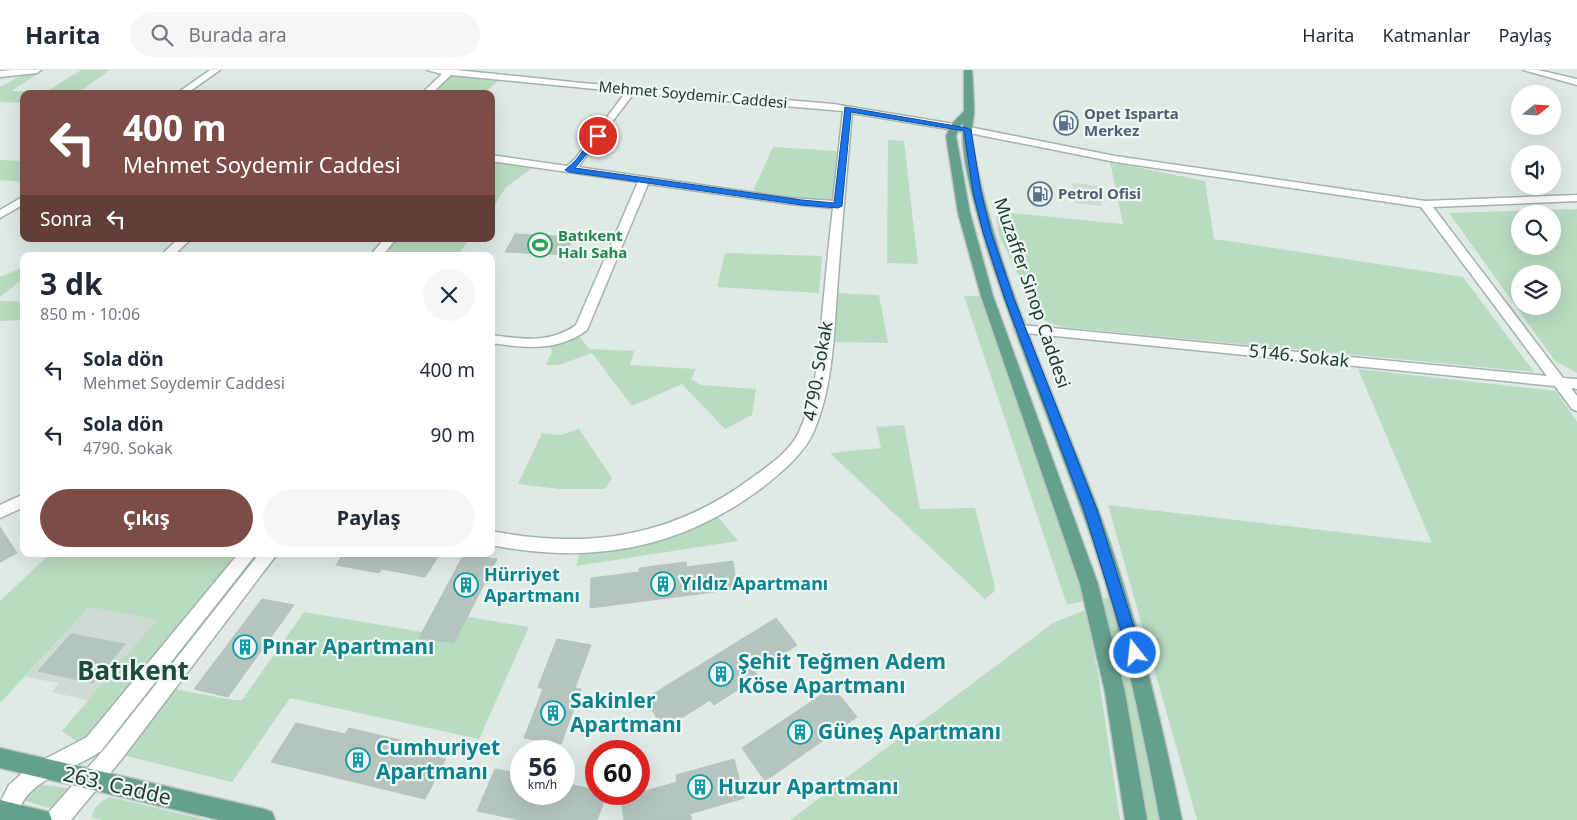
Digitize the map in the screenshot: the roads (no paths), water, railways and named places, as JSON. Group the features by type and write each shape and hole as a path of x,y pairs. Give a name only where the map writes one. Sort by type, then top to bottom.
{"main road":[{"name":"Muzaffer Sinop Caddesi","path":"968,70 969,112 960,128 951,136 961,200 988,296 1089,584 1120,720 1136,820"},
{"name":"Muzaffer Sinop Caddesi","path":"960,128 982,213 1021,328 1090,510 1121,606 1149,709 1171,820"},
{"name":"263. Cadde","path":"0,758 264,820"},
{"path":"8,815 41,820"}],"street":[{"path":"0,74 37,70"},
{"path":"186,90 216,70"},
{"name":"Mehmet Soydemir Caddesi","path":"431,70 632,90 804,103 960,128 1115,159 1425,204 1577,198"},
{"path":"1527,70 1577,82"},
{"path":"429,90 449,72"},
{"path":"569,170 579,161 632,90"},
{"name":"4790. Sokak","path":"495,539 538,546 562,547 600,546 645,538 688,523 730,502 750,489 795,450 807,432 818,392 828,315 848,109"},
{"path":"495,159 796,202 838,206"},
{"path":"495,339 545,344 576,332 586,320 644,181"},
{"path":"0,214 20,202"},
{"path":"1425,204 1577,406"},
{"path":"170,252 182,242"},
{"path":"379,252 388,242"},
{"name":"5146. Sokak","path":"1021,328 1577,384"},
{"path":"0,512 20,502"},
{"path":"8,815 10,804 20,787 46,769 79,754 94,744 246,557"},
{"path":"57,820 92,780 266,557"}],"place":[{"name":"Opet Isparta Merkez","path":"1066,123"},
{"name":"Petrol Ofisi","path":"1040,194"},
{"name":"Batıkent Halı Saha","path":"540,245"},
{"name":"Yıldız Apartmanı","path":"663,584"},
{"name":"Hürriyet Apartmanı","path":"466,585"},
{"name":"Pınar Apartmanı","path":"245,647"},
{"name":"Şehit Teğmen Adem Köse Apartmanı","path":"721,674"},
{"name":"Sakinler Apartmanı","path":"553,713"},
{"name":"Güneş Apartmanı","path":"800,732"},
{"name":"Cumhuriyet Apartmanı","path":"358,760"},
{"name":"Huzur Apartmanı","path":"700,787"}],"district":[{"name":"Batıkent","path":"133,671"}]}
